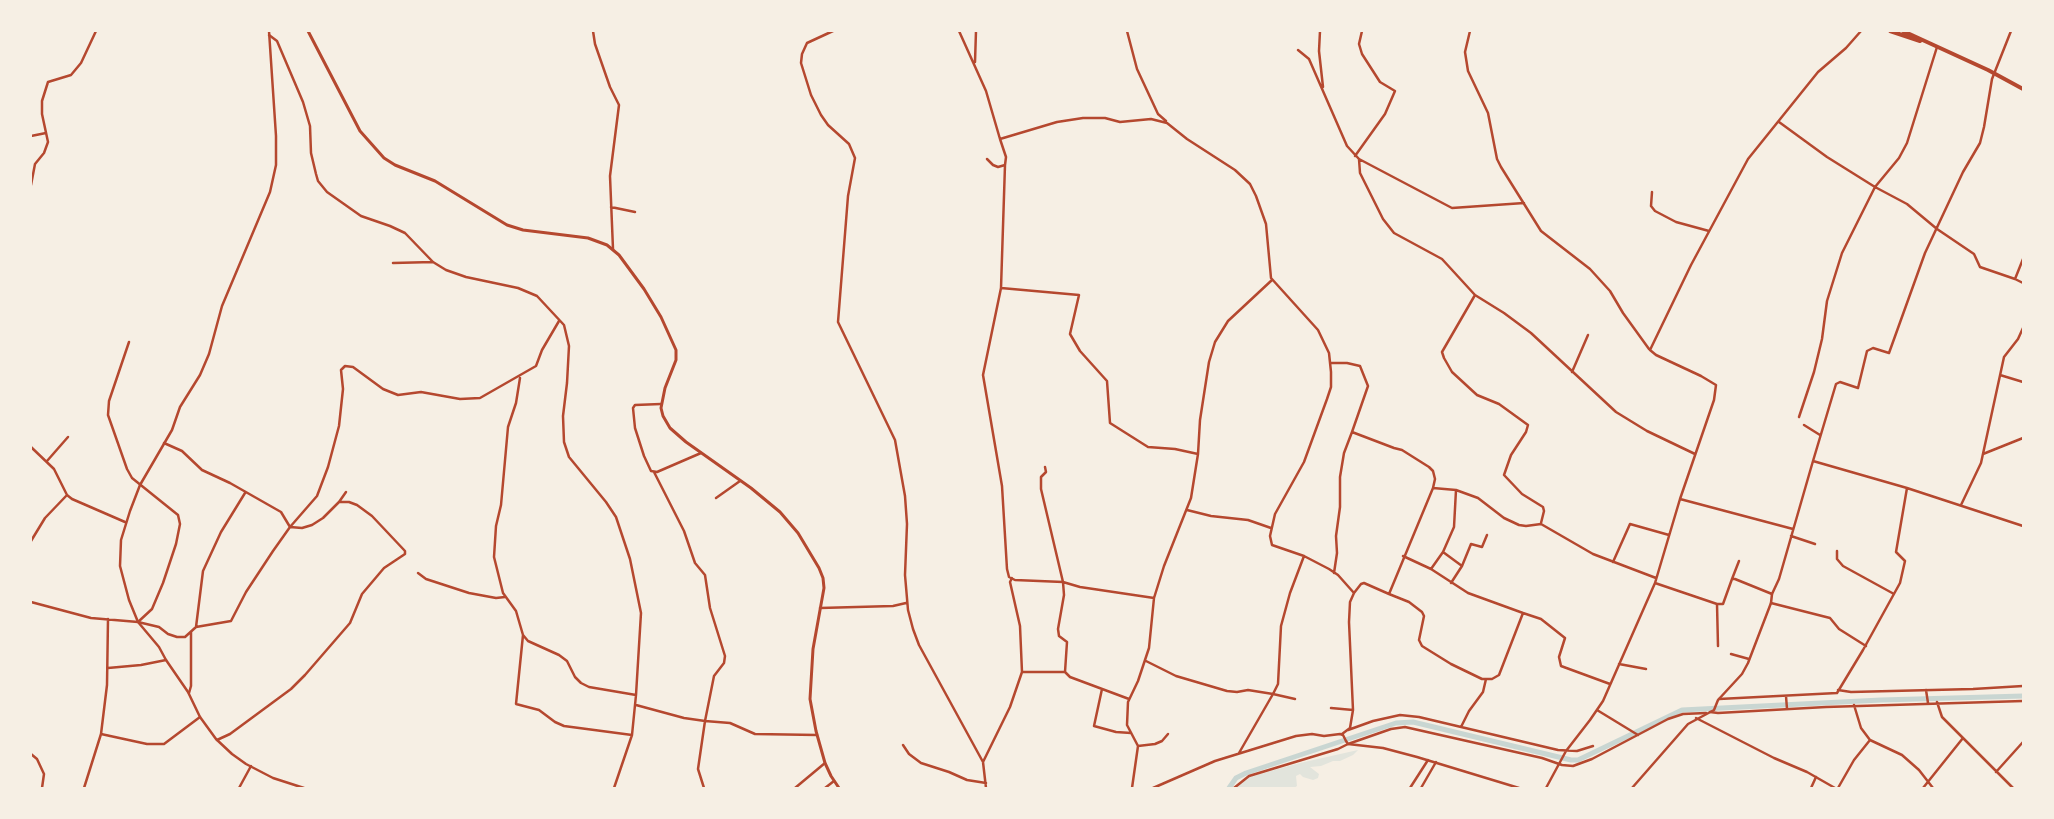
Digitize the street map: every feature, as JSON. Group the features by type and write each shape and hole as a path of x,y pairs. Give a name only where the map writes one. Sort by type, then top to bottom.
{"main road":[{"path":"308,31 360,130 384,158 395,165 435,181 507,225 523,230 588,238 613,249 644,289 661,317 676,350 674,366 661,404 663,416 670,428 780,512 814,556 823,578 824,588 811,668 810,699 825,763 834,781 840,788"},
{"path":"1890,31 1937,47 1995,73 2023,89"},
{"path":"1903,31 1931,45"}],"street":[{"path":"31,185 35,164 48,142 42,114 42,101 48,82 71,75 81,63 96,31"},
{"path":"592,31 607,78 619,105 610,176 613,249"},
{"path":"833,31 807,43 802,54 801,63 811,95 821,115 828,125 849,144 855,158 848,196 838,322 895,440 905,496 907,603 919,645 983,762 986,788"},
{"path":"959,31 975,64 995,118 1006,157 1000,288 983,375 1002,486 1006,570 1009,577 1012,578 1063,582 1080,587 1154,598"},
{"path":"975,64 976,31"},
{"path":"1127,31 1128,40 1144,83 1158,114 1187,139 1235,170 1250,184 1266,224 1272,280 1318,330 1329,353 1331,387 1304,462 1275,514 1270,536 1272,545 1304,556 1334,573 1354,593"},
{"path":"1320,31 1319,51 1323,92"},
{"path":"1356,156 1385,114 1395,91 1380,82 1362,54 1359,44 1362,31"},
{"path":"1470,31 1465,52 1468,71 1488,113 1497,159 1541,231 1590,269 1610,291 1650,350 1656,355 1702,376 1716,386 1714,400 1680,499 1655,583 1597,710 1565,752 1546,788"},
{"path":"1650,350 1748,159 1818,72 1846,48 1861,31"},
{"path":"1234,788 1249,776 1338,750 1347,742 1391,729 1405,727 1417,728 1573,766 1582,764 1668,719 1683,714 1706,713 1715,709 1719,699 1742,674 1771,603 1772,594 1836,384 1840,382 1858,388 1868,351 1872,348 1888,353 1917,274 1963,172 1980,143 1986,120 1990,84 2010,31"},
{"path":"269,33 277,41 303,102 310,126 311,153 316,174 322,187 361,216 406,233 433,262 446,270 466,277 518,288 536,296 564,325 569,346 568,383 563,416 564,442 569,457 616,517 630,559 641,613 636,705 632,735 614,788"},
{"path":"269,33 276,136 276,165 270,192 222,306 209,354 200,375 180,407 164,443 140,485 121,540 120,566 126,592 138,622 159,647 189,693 200,717 217,740 232,754 251,766 273,778 304,788"},
{"path":"1798,417 1814,372 1822,339 1827,302 1842,253 1874,187 1899,158 1907,143 1937,47"},
{"path":"1298,50 1309,59 1350,150 1359,159 1452,208 1524,203"},
{"path":"1000,139 1057,122 1083,118 1105,118 1120,122 1150,118 1167,122"},
{"path":"1779,122 1827,157 1874,187 1907,204 1937,229 1974,254 1980,267 2023,283"},
{"path":"31,136 46,133"},
{"path":"987,159 998,167 1005,165"},
{"path":"1359,159 1360,174 1383,219 1394,233 1442,259 1475,295 1504,313 1530,333 1616,412 1647,431 1695,454"},
{"path":"1652,192 1651,206 1655,212 1676,222 1710,232"},
{"path":"611,207 635,212"},
{"path":"2015,279 2023,259"},
{"path":"393,263 433,262"},
{"path":"1132,788 1138,746 1126,720 1129,699 1146,661 1152,633 1154,598 1168,554 1187,510 1198,454 1204,388 1215,342 1228,321 1272,280"},
{"path":"1000,288 1079,295 1070,334 1080,351 1107,381 1110,423 1146,446 1175,448 1198,454"},
{"path":"1475,295 1442,352 1452,372 1480,397 1499,404 1528,425 1504,476 1522,494 1543,507 1541,524"},
{"path":"31,602 84,616 138,622 160,627 168,634 177,637 185,637 196,627 231,621 259,572 290,527 317,496 328,467 339,426 342,389 341,370 345,366 353,367 383,389 398,395 421,392 460,399 480,398 520,377 536,366 542,350 559,321"},
{"path":"1961,505 1981,463 2004,357 2018,339 2023,328"},
{"path":"1572,372 1588,335"},
{"path":"129,342 109,401 108,415 132,478 178,515 180,524 176,544 163,583 152,608 138,622"},
{"path":"1330,363 1347,363 1360,366 1368,386 1344,453 1340,477 1340,507 1334,573"},
{"path":"2000,375 2023,382"},
{"path":"520,377 516,403 508,427 502,505 494,538 494,557 505,597 516,611 522,635 516,704 539,710 564,726 632,735"},
{"path":"661,404 635,404 633,408 635,428 644,456 684,531 695,563 705,575 710,608 724,656 724,663 714,676 705,721 698,769 704,788"},
{"path":"1804,425 1820,435"},
{"path":"1352,432 1414,456 1433,471 1435,479 1389,594"},
{"path":"48,461 68,437"},
{"path":"1982,454 2023,438"},
{"path":"164,443 182,451 202,470 230,483 281,512 290,527"},
{"path":"31,447 48,461 60,477 67,495 126,522"},
{"path":"654,472 676,465 701,453"},
{"path":"1813,461 1907,488 2023,526"},
{"path":"1045,467 1046,472 1042,477 1041,489 1063,582 1064,595 1058,629 1059,636 1067,642 1065,672"},
{"path":"716,498 740,481"},
{"path":"1433,488 1456,490 1478,498 1504,518 1526,526 1541,524 1562,535 1577,546 1656,578"},
{"path":"1719,699 1833,695 1838,690 1866,646 1900,583 1905,561 1896,552 1907,488"},
{"path":"1431,569 1443,552 1454,527 1456,490"},
{"path":"290,527 302,528 319,522 346,492"},
{"path":"196,627 203,571 220,532 245,493"},
{"path":"32,540 45,518 67,495"},
{"path":"1680,499 1793,529"},
{"path":"217,740 230,734 291,689 350,623 362,594 391,562 405,553 403,548 372,516 357,505 338,502"},
{"path":"1187,510 1211,516 1248,520 1271,528"},
{"path":"1613,562 1630,524 1669,535"},
{"path":"1451,583 1462,566 1471,544 1482,547 1487,535"},
{"path":"1791,536 1815,544"},
{"path":"1837,551 1837,559 1843,566 1894,594"},
{"path":"1443,552 1462,566"},
{"path":"1239,753 1278,684 1281,626 1290,593 1304,556"},
{"path":"1403,556 1431,569 1468,593 1541,619 1565,638 1559,657 1560,666 1610,684"},
{"path":"1655,583 1722,604 1739,561"},
{"path":"418,572 426,579 469,594 496,598 505,597"},
{"path":"983,762 1010,707 1022,672 1020,626 1010,582 1012,578"},
{"path":"1732,580 1739,579 1772,594"},
{"path":"1153,788 1239,753 1306,734 1324,736 1343,735 1351,724 1353,710 1349,622 1350,602 1360,584 1364,583 1409,602 1422,612 1424,616 1419,640 1422,646 1451,664 1486,680 1496,678 1502,672 1523,613"},
{"path":"820,608 893,606 907,603"},
{"path":"1771,603 1830,618 1839,629 1866,646"},
{"path":"1717,604 1718,646"},
{"path":"84,788 101,734 104,715 108,668 108,618"},
{"path":"189,693 191,686 191,632"},
{"path":"522,635 528,641 559,655 567,661 575,677 581,683 589,687 636,695"},
{"path":"1731,654 1749,659"},
{"path":"108,668 141,665 166,660"},
{"path":"1146,661 1176,676 1227,691 1248,690 1295,699"},
{"path":"1619,664 1646,669"},
{"path":"1022,672 1065,672 1070,677 1129,699"},
{"path":"1461,727 1469,711 1483,692 1486,680"},
{"path":"1838,690 1851,692 2023,686"},
{"path":"1102,689 1094,726 1116,732 1131,733"},
{"path":"1926,690 1928,702"},
{"path":"1786,696 1787,708"},
{"path":"1710,712 1928,702 2023,701"},
{"path":"1936,702 1942,717 2013,788"},
{"path":"636,705 681,717 730,723 755,734 817,735"},
{"path":"1854,705 1861,728 1870,740 1902,755 1919,770 1933,788"},
{"path":"1331,708 1353,710"},
{"path":"1597,710 1637,734"},
{"path":"1632,788 1680,732 1696,718 1706,713"},
{"path":"1348,730 1373,721 1400,715 1419,716 1565,752 1577,751 1593,746"},
{"path":"101,734 147,744 164,744 200,717"},
{"path":"1696,718 1836,788 1870,740"},
{"path":"1138,746 1155,744 1162,741 1168,734"},
{"path":"1343,735 1347,742"},
{"path":"1923,788 1963,738"},
{"path":"1347,742 1382,748 1436,762 1519,788"},
{"path":"1996,772 2023,742"},
{"path":"903,745 909,754 921,763 967,780 986,783"},
{"path":"31,754 37,759 44,774 43,787 49,788"},
{"path":"1410,788 1428,760"},
{"path":"1421,788 1436,762"},
{"path":"795,788 825,763"},
{"path":"239,788 251,766"},
{"path":"1811,788 1816,777"},
{"path":"825,788 834,781"}],"shaded area":[{"path":"1358,750 1353,755 1340,761 1310,767 1319,774 1318,778 1313,780 1300,774 1296,776 1297,786 1294,788 1235,788 1249,777"}],"waterway":[{"path":"1229,788 1236,778 1246,773 1396,723 1413,722 1571,760 1578,760 1682,710 1881,700 2023,696"}]}
